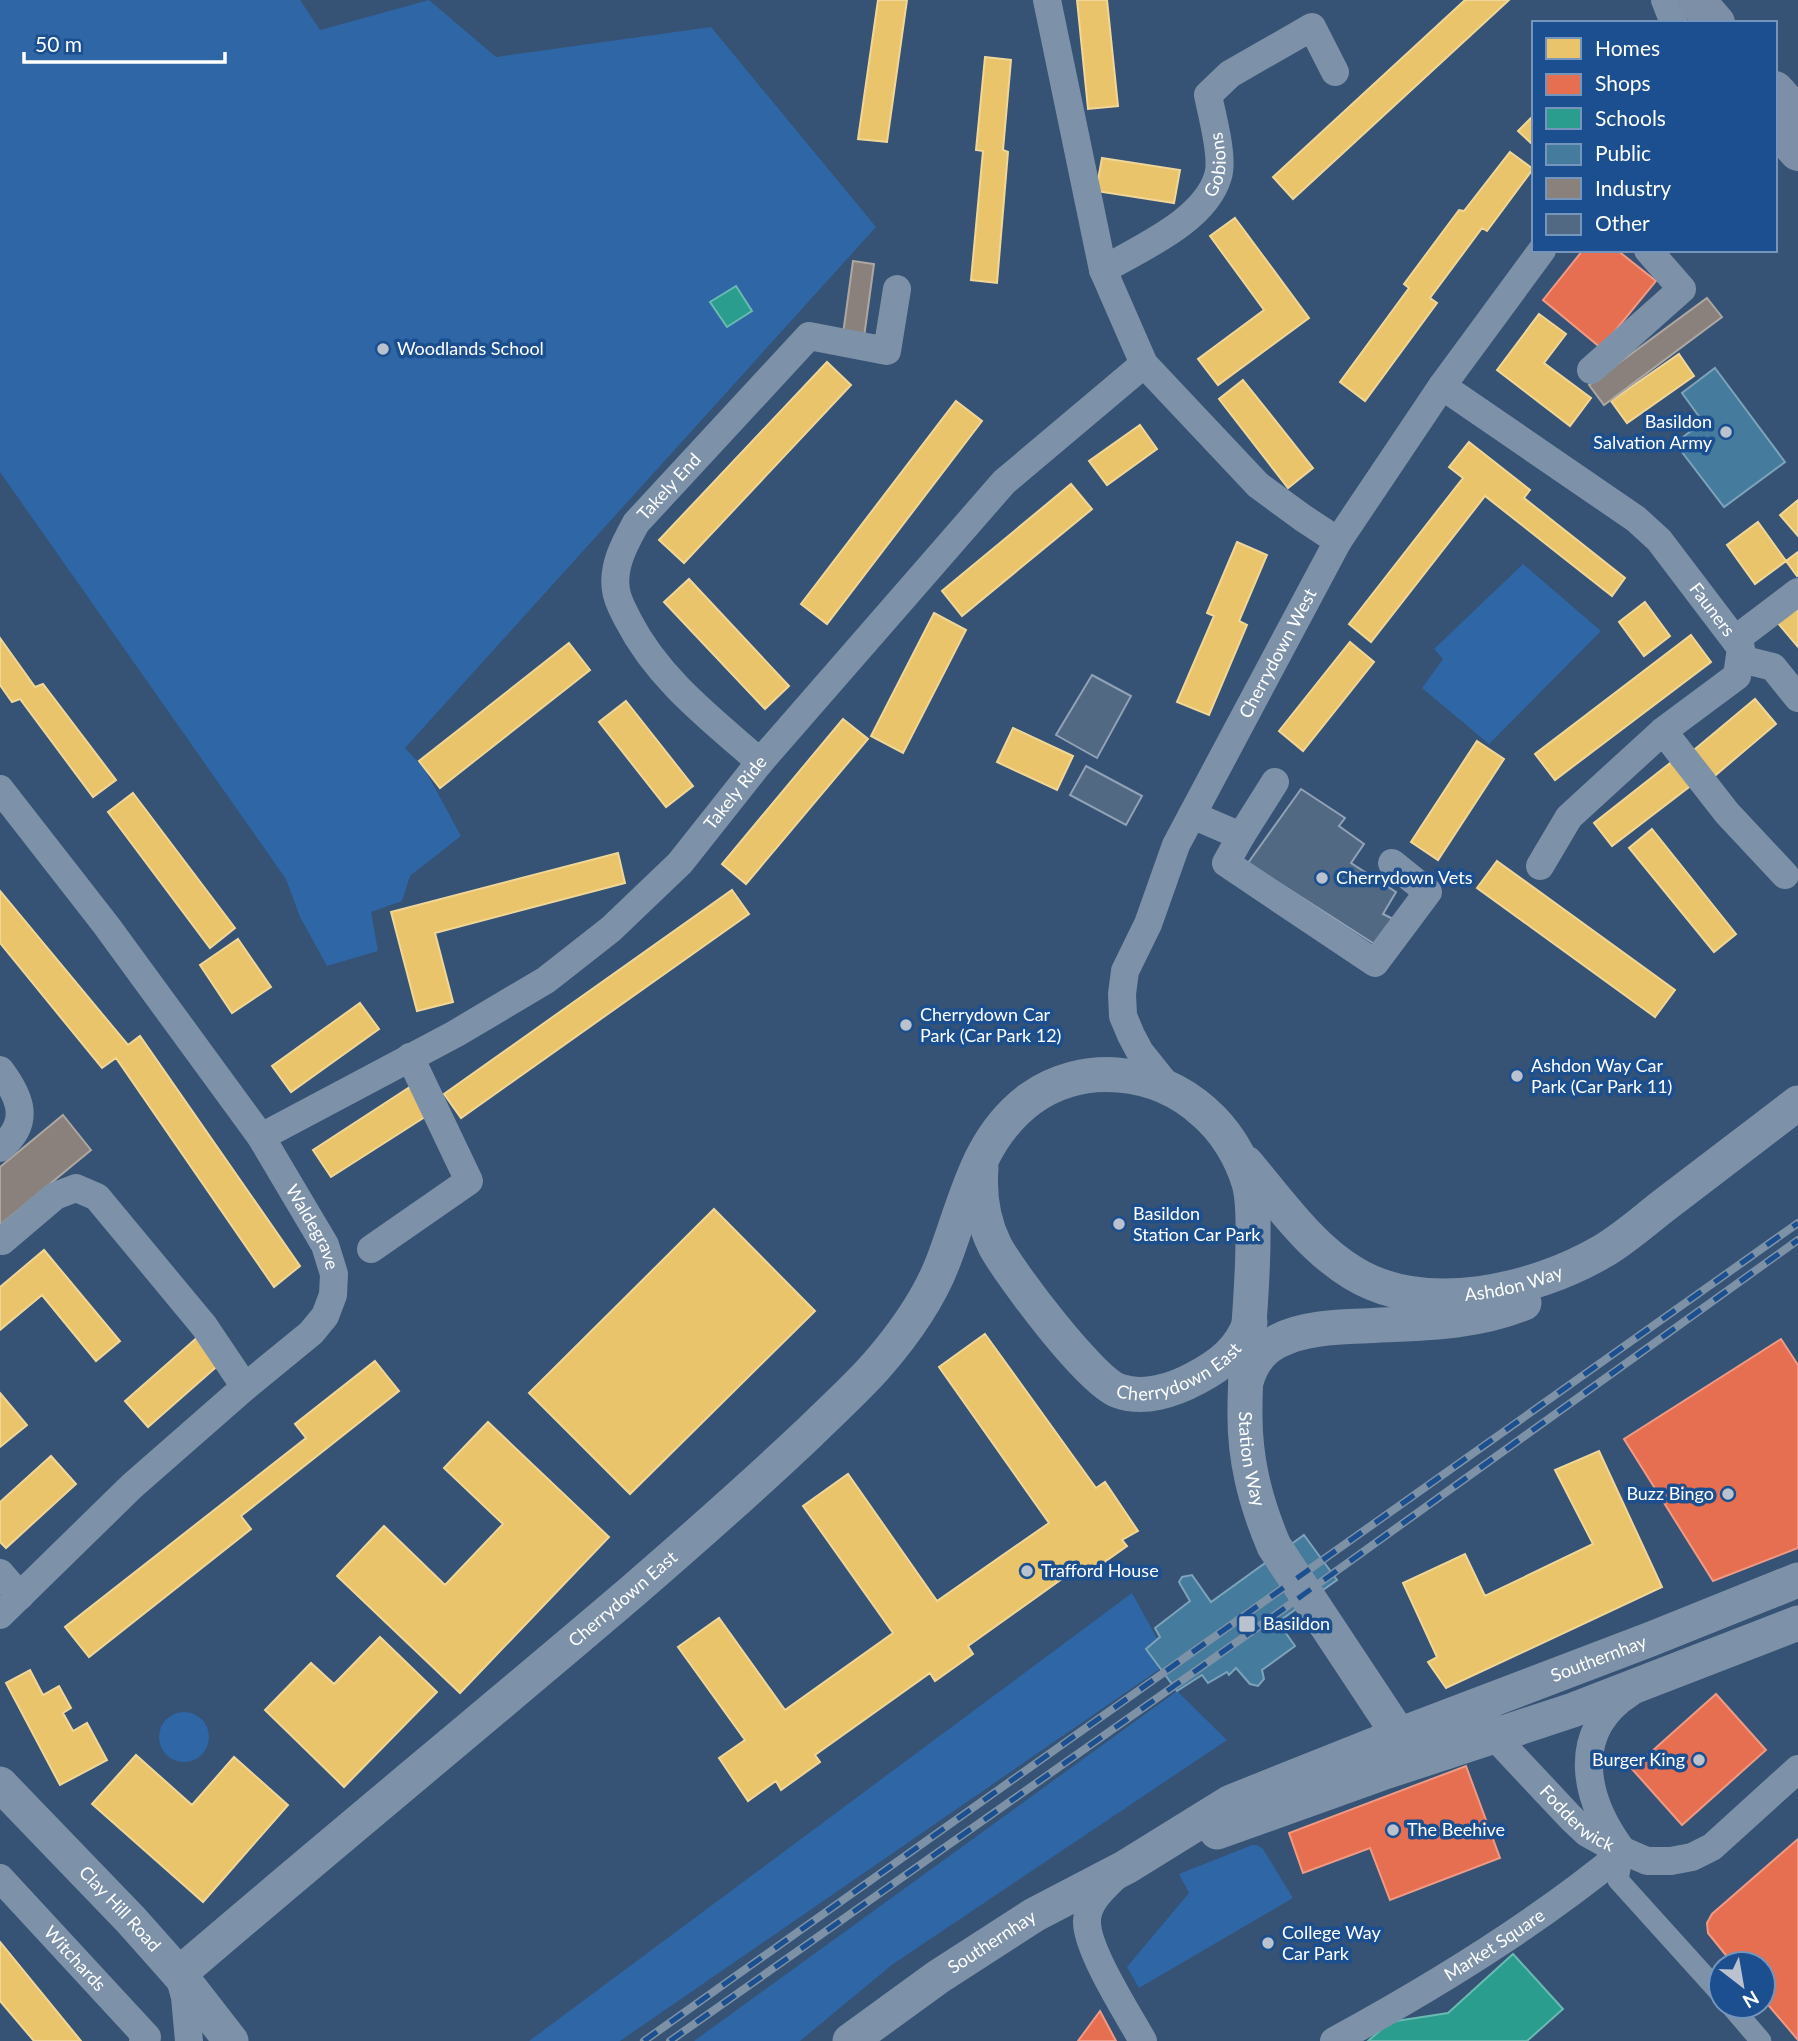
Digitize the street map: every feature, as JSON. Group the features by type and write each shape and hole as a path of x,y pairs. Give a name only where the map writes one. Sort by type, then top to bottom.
{"main road":[{"path":"1666,0 1684,21"},
{"path":"1696,0 1714,21"},
{"path":"1777,97 1787,133"}],"street":[{"path":"1047,0 1103,270 1144,364 1258,485 1338,541"},
{"path":"1666,0 1673,21"},
{"name":"Gobions","path":"1103,270 1189,219 1209,193 1219,175 1208,95 1230,74 1312,27 1335,72"},
{"name":"Cherrydown West","path":"1168,1087 1151,1067 1131,1035 1123,1016 1122,994 1125,971 1148,924 1176,845 1338,541 1442,386 1541,252"},
{"path":"1591,370 1682,289 1650,252"},
{"name":"Takely End","path":"760,762 668,679 633,630 615,589 623,547 636,523 808,336 887,351 897,289"},
{"name":"Takely Ride","path":"261,1137 546,980 611,929 680,863 760,762 1004,482 1144,364"},
{"name":"Fauners","path":"1442,386 1636,519 1659,541 1739,649"},
{"path":"1540,866 1569,817 1663,732 1737,676 1739,649 1798,592"},
{"path":"1739,649 1773,667 1798,698"},
{"path":"1663,732 1727,813 1785,875"},
{"path":"1275,782 1226,863 1375,963 1428,892 1392,863"},
{"name":"Waldegrave","path":"0,789 106,925 261,1137 326,1245 334,1274 333,1295 325,1316 311,1333 132,1486 10,1605"},
{"path":"1192,815 1241,836"},
{"path":"371,1250 469,1181 410,1057"},
{"path":"0,1070 13,1087 20,1105 19,1122 9,1141 0,1149"},
{"name":"Cherrydown East","path":"179,1974 726,1511 875,1368 928,1297 981,1157 1012,1115 1052,1085 1082,1077 1112,1074 1143,1078 1168,1087 1204,1111 1224,1132 1233,1147"},
{"name":"Ashdon Way","path":"1233,1147 1298,1225 1353,1273 1395,1290 1427,1295 1460,1295 1526,1284 1561,1272 1604,1251 1798,1103"},
{"name":"Station Way","path":"1233,1147 1249,1183 1253,1209 1251,1319 1246,1382 1247,1456 1253,1491 1275,1546 1399,1735"},
{"name":"Cherrydown East","path":"981,1157 979,1181 982,1201 985,1219 995,1245 1041,1310 1088,1368 1103,1382 1119,1391 1140,1395 1183,1385 1226,1358 1246,1335 1251,1319"},
{"path":"2,1241 55,1196 76,1188 97,1197 204,1326 245,1387"},
{"path":"1246,1382 1255,1360 1264,1350 1291,1336 1332,1328 1473,1319 1507,1310 1556,1287 1604,1251"},
{"path":"0,1573 10,1605"},
{"name":"Southernhay","path":"856,2037 938,1977 1034,1914 1126,1867 1231,1802 1798,1580"},
{"name":"Southernhay","path":"1126,1867 1381,1773 1573,1710 1798,1623"},
{"name":"Fodderwick","path":"1623,1852 1608,1831 1591,1790 1590,1748 1602,1717 1647,1682"},
{"path":"1494,1736 1486,1717 1489,1708 1511,1691"},
{"path":"1399,1735 1421,1750 1445,1752"},
{"path":"1381,1773 1397,1755 1399,1735"},
{"name":"Fodderwick","path":"1494,1736 1587,1833 1623,1852"},
{"path":"1707,1979 1618,1880 1623,1852 1647,1861 1671,1861 1692,1857 1712,1847 1798,1769"},
{"name":"Clay Hill Road","path":"2,1789 179,1974 231,2041"},
{"name":"Market Square","path":"1344,2036 1510,1936 1591,1879 1623,1852"},
{"path":"1126,1867 1103,1888 1090,1906 1087,1921 1090,1939 1143,2041"},
{"name":"Witchards","path":"0,1878 147,2038 143,2041"},
{"path":"179,1974 185,1997 189,2041"},
{"path":"1743,2020 1761,2041"}],"shaded area":[{"name":"Woodlands School","path":"0,0 300,0 320,30 429,0 496,57 711,27 876,227 405,748 424,768 461,836 410,876 402,901 371,912 378,951 327,966 300,917 286,879 0,472"},
{"path":"1523,564 1601,631 1489,744 1422,688 1443,659 1434,649"},
{"path":"1132,1593 1170,1662 620,2041 529,2041"},
{"path":"1177,1691 1227,1740 893,1964 800,2041 694,2041"},
{"path":"184,1712 201,1720 209,1737 201,1754 184,1762 167,1754 159,1737 167,1720"},
{"path":"1252,1845 1263,1849 1293,1898 1139,1988 1127,1967 1189,1893 1179,1874"}],"building: Homes":[{"path":"878,0 907,0 887,142 858,139"},
{"path":"1077,0 1107,0 1118,106 1088,109"},
{"path":"1465,0 1509,0 1293,199 1273,177"},
{"path":"985,57 1011,60 1003,150 1008,152 997,283 971,280 983,151 976,150"},
{"path":"1532,117 1532,144 1518,131"},
{"path":"1510,152 1532,168 1487,231 1482,228 1430,298 1437,303 1365,401 1340,382 1409,288 1404,284 1459,210 1464,211"},
{"path":"1102,158 1180,170 1174,203 1096,191"},
{"path":"1235,218 1309,318 1218,385 1198,359 1264,310 1210,236"},
{"path":"1539,314 1566,334 1544,363 1591,398 1570,426 1497,370"},
{"path":"1679,354 1694,376 1627,423 1611,401"},
{"path":"827,362 851,385 684,563 659,540"},
{"path":"1243,380 1313,468 1288,488 1219,399"},
{"path":"956,401 982,421 827,624 801,604"},
{"path":"1140,425 1157,449 1107,485 1089,461"},
{"path":"1469,442 1530,490 1524,498 1625,578 1612,596 1485,496 1371,642 1349,624 1463,478 1449,467"},
{"path":"1071,484 1092,509 962,616 942,591"},
{"path":"1798,500 1798,536 1780,515"},
{"path":"1758,522 1786,561 1755,584 1727,545"},
{"path":"1237,542 1267,555 1239,621 1247,625 1209,715 1177,702 1214,616 1207,613"},
{"path":"1798,552 1798,575 1797,576 1786,561"},
{"path":"689,579 789,686 765,709 664,602"},
{"path":"1645,602 1670,636 1644,656 1619,622"},
{"path":"1798,605 1798,647 1777,622"},
{"path":"934,613 966,630 903,753 871,736"},
{"path":"1691,635 1711,662 1555,780 1535,754"},
{"path":"0,638 35,687 43,684 116,780 93,797 20,699 12,702 0,685"},
{"path":"1350,642 1374,662 1303,751 1279,731"},
{"path":"569,643 590,670 440,788 419,761"},
{"path":"1755,699 1776,724 1711,779 1689,754"},
{"path":"626,701 693,786 666,807 599,722"},
{"path":"843,719 868,739 746,884 722,864"},
{"path":"1013,728 1073,756 1057,790 997,762"},
{"path":"1477,741 1504,759 1438,860 1411,842"},
{"path":"1674,760 1693,784 1612,846 1594,823"},
{"path":"133,793 235,928 210,948 108,812"},
{"path":"1652,829 1736,934 1714,952 1629,848"},
{"path":"618,853 625,883 435,933 453,1002 417,1011 391,912"},
{"path":"1497,861 1675,990 1655,1017 1477,888"},
{"path":"732,890 749,914 461,1118 444,1094"},
{"path":"0,891 128,1045 140,1036 300,1266 274,1287 116,1058 102,1068 0,943"},
{"path":"238,939 271,987 232,1013 200,965"},
{"path":"360,1003 379,1029 291,1092 272,1066"},
{"path":"410,1087 428,1115 331,1177 313,1150"},
{"path":"714,1209 815,1311 630,1494 529,1393"},
{"path":"44,1250 120,1341 96,1361 42,1295 0,1330 0,1287"},
{"name":"Trafford House","path":"985,1334 1096,1488 1105,1482 1138,1531 1122,1540 1127,1546 1086,1575 1080,1566 968,1646 973,1654 935,1681 930,1673 815,1755 820,1762 781,1790 776,1781 748,1801 719,1758 745,1740 678,1647 719,1618 785,1710 893,1633 803,1506 848,1474 937,1601 1049,1523 939,1367"},
{"path":"199,1336 222,1362 148,1427 125,1401"},
{"path":"375,1361 399,1391 241,1516 251,1529 89,1657 65,1627 306,1438 295,1424"},
{"path":"0,1393 27,1425 0,1447"},
{"path":"488,1422 609,1537 460,1693 337,1576 384,1526 445,1585 503,1524 444,1468"},
{"path":"1599,1451 1662,1587 1446,1688 1428,1662 1437,1657 1403,1583 1465,1554 1485,1596 1593,1544 1555,1470"},
{"path":"51,1456 76,1484 6,1548 0,1542 0,1502"},
{"path":"380,1637 437,1692 344,1787 265,1710 311,1663 334,1684"},
{"path":"30,1670 43,1695 59,1686 71,1708 63,1713 73,1731 87,1723 107,1760 60,1785 6,1683"},
{"path":"136,1755 192,1805 234,1757 288,1805 203,1902 92,1804"},
{"path":"0,1942 81,2041 34,2041 0,2001"}],"building: Shops":[{"path":"1581,252 1620,252 1656,281 1601,348 1543,300"},
{"name":"Buzz Bingo","path":"1781,1339 1798,1365 1798,1548 1713,1581 1624,1439"},
{"name":"Burger King","path":"1716,1694 1766,1750 1682,1825 1632,1769"},
{"name":"The Beehive","path":"1466,1766 1500,1858 1390,1900 1370,1848 1303,1873 1289,1833"},
{"path":"1798,1839 1798,2040 1777,2015 1777,1950 1722,1950 1708,1933 1707,1923 1712,1914"},
{"path":"1100,2011 1116,2041 1078,2041"}],"building: Schools":[{"path":"736,286 752,311 727,327 710,302"},
{"path":"1513,1954 1563,2009 1527,2041 1368,2041 1390,2022 1448,2013"}],"building: Public":[{"name":"Basildon Salvation Army","path":"1715,368 1785,462 1724,507 1675,443 1703,422 1682,393"},
{"path":"1304,1535 1337,1580 1278,1622 1295,1646 1262,1670 1264,1679 1258,1686 1250,1684 1236,1668 1229,1675 1227,1672 1208,1683 1202,1675 1177,1691 1146,1649 1160,1637 1155,1628 1190,1601 1179,1582 1182,1577 1192,1575 1211,1602"}],"building: Industry":[{"path":"853,261 874,264 864,337 843,334"},
{"path":"1707,298 1722,317 1604,405 1589,385"},
{"path":"63,1115 91,1150 0,1225 0,1167"}],"building: Other":[{"path":"1092,675 1131,696 1097,758 1056,735"},
{"path":"1086,766 1142,796 1126,825 1070,795"},
{"name":"Cherrydown Vets","path":"1301,789 1345,818 1339,826 1364,844 1351,863 1396,892 1383,914 1397,921 1379,947 1248,863"}],"railway":[{"path":"644,2041 1798,1223"},
{"path":"670,2041 1275,1615 1798,1240"}],"place":[{"name":"Woodlands School","path":"383,349"},
{"name":"Basildon Salvation Army","path":"1726,432"},
{"name":"Cherrydown Vets","path":"1322,878"},
{"name":"Cherrydown Car Park (Car Park 12)","path":"906,1025"},
{"name":"Ashdon Way Car Park (Car Park 11)","path":"1517,1076"},
{"name":"Basildon Station Car Park","path":"1119,1224"},
{"name":"Buzz Bingo","path":"1728,1494"},
{"name":"Trafford House","path":"1027,1571"},
{"name":"Basildon","path":"1247,1624"},
{"name":"Burger King","path":"1699,1760"},
{"name":"The Beehive","path":"1393,1830"},
{"name":"College Way Car Park","path":"1268,1943"}]}
